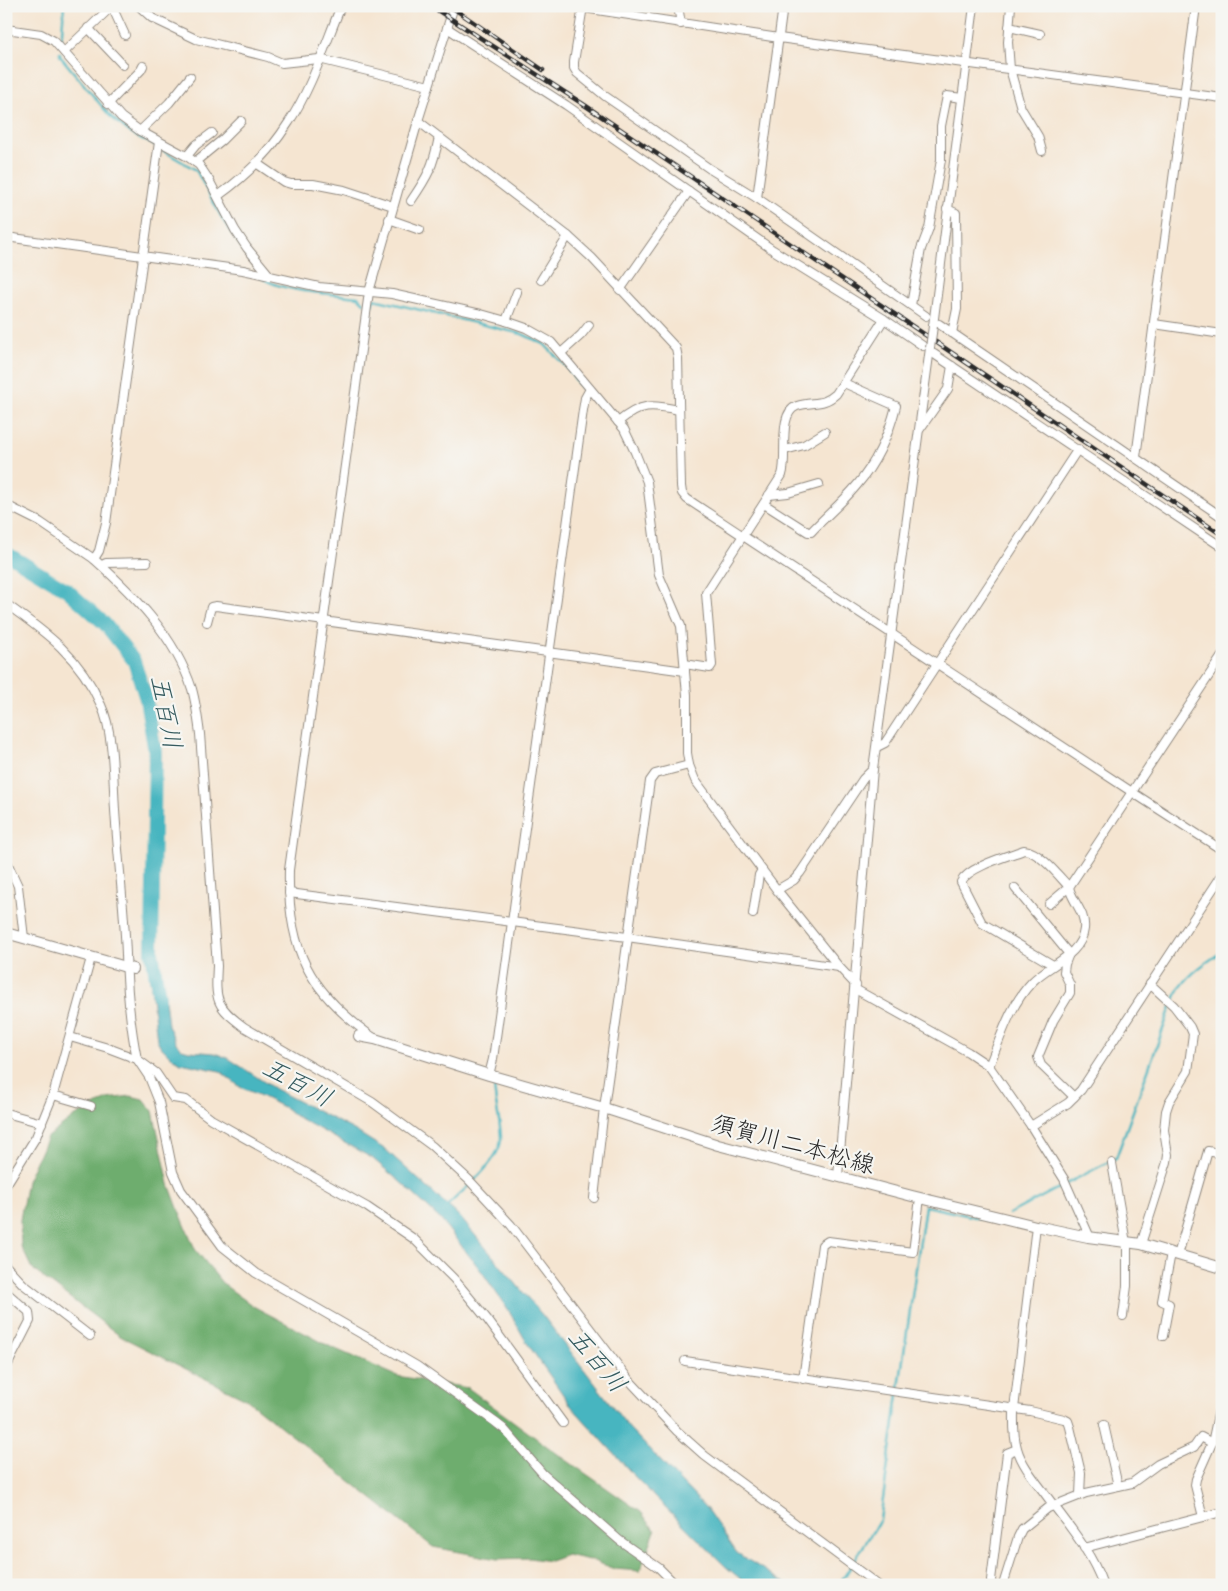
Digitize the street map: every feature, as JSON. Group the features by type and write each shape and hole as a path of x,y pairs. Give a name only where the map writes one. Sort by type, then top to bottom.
{"main road":[{"path":"6,933 129,968"},
{"name":"須賀川二本松線","path":"359,1036 375,1039 489,1075 604,1108 718,1145 1036,1226 1088,1237 1141,1244 1222,1268"}],"street":[{"path":"139,6 152,18 196,40 268,57 282,63 319,60 429,86"},
{"path":"218,196 247,174 274,144 290,120 300,103 341,6"},
{"path":"375,1039 353,1023 336,1007 311,975 304,961 293,931 289,893 292,843 369,292 418,121 454,6"},
{"path":"572,6 779,38 1222,98"},
{"path":"678,6 681,24"},
{"path":"757,198 783,6"},
{"path":"838,1176 873,770 929,349 936,325 948,209 974,6"},
{"path":"1011,6 1009,27 1010,69 1021,108 1038,136 1042,151"},
{"path":"1136,457 1196,6"},
{"path":"63,51 111,7 125,35"},
{"path":"583,7 574,62 574,68 577,73 605,96 710,169 757,198 926,316"},
{"path":"1009,27 1040,34"},
{"path":"88,28 123,65"},
{"path":"447,28 566,105 773,250 884,319 1222,547"},
{"path":"6,29 41,34 54,41 121,117 140,131 195,162 205,172 239,236 270,276"},
{"path":"108,104 143,66"},
{"path":"140,131 169,102 190,77"},
{"path":"911,305 921,249 929,228 941,160 941,126 947,96 962,98"},
{"path":"195,162 222,140 241,121"},
{"path":"418,121 568,236 592,258 676,348 678,358 682,493 687,499 1222,850"},
{"path":"187,156 196,145 212,133"},
{"path":"411,200 429,174 440,137"},
{"path":"94,559 99,551 106,524 159,142"},
{"path":"256,163 284,182 313,184 344,190 393,206"},
{"path":"620,290 689,191"},
{"path":"948,209 956,213 957,309 952,333"},
{"path":"389,219 420,230"},
{"path":"541,280 568,236"},
{"path":"6,237 270,276 318,287 392,294 506,321 540,334 552,342 618,422 630,440 647,482 657,568 682,626 687,695 686,740 689,765 694,780 777,890 855,987 989,1066 1031,1126 1064,1179 1088,1233 1088,1237"},
{"path":"506,321 517,292"},
{"path":"207,622 211,607 216,606 550,652 710,668 712,665 706,594 782,476 785,463 785,422 790,412 797,406 829,401 836,394 884,319"},
{"path":"1154,324 1222,334"},
{"path":"561,353 581,336 589,325"},
{"path":"936,325 952,333 1222,517"},
{"path":"919,430 948,389 952,366"},
{"path":"764,504 808,532 811,532 858,485 864,476 882,447 896,406 844,383"},
{"path":"489,1075 583,410 585,398 590,389"},
{"path":"618,422 636,410 651,405 679,410"},
{"path":"785,450 804,445 825,432"},
{"path":"876,747 885,743 1078,449"},
{"path":"769,495 788,493 819,484"},
{"path":"6,506 40,522 102,565 140,604 161,630 178,656 192,690 199,727 217,966 216,992 222,1007 228,1015 244,1027 372,1102 432,1146 469,1180 512,1225 629,1380 677,1431 712,1461 878,1585"},
{"path":"102,565 106,563 147,562"},
{"path":"6,604 62,646 78,666 102,706 107,722 112,761 129,968 132,1033 137,1059 149,1077 159,1102 173,1172 181,1190 222,1246 256,1273 417,1366 495,1422 543,1474 619,1540 659,1568 674,1585"},
{"path":"1049,904 1069,887 1222,656"},
{"path":"594,1198 604,1108 650,781 658,773 689,765"},
{"path":"777,890 794,880 800,873 863,779 873,770"},
{"path":"989,1066 1013,1008 1022,993 1034,980 1053,966 1069,954 1080,942 1084,932 1084,922 1083,914 1069,887 1043,860 1026,850 979,868 966,876 961,882 982,923 1053,966"},
{"path":"6,860 18,886 24,938"},
{"path":"753,914 759,875 762,870"},
{"path":"1031,1126 1068,1103 1091,1075 1222,875"},
{"path":"1015,888 1069,954"},
{"path":"289,893 839,967"},
{"path":"1069,954 1064,972 1070,985 1070,994 1053,1021 1038,1057 1041,1065 1074,1097"},
{"path":"6,1184 36,1137 53,1095 92,958"},
{"path":"1141,1244 1167,1162 1168,1155 1164,1130 1166,1111 1169,1102 1188,1071 1193,1034 1190,1027 1171,1003 1150,984"},
{"path":"70,1037 137,1059 156,1073 173,1098 186,1100 211,1119 368,1207 414,1239 454,1279 487,1319 563,1423"},
{"path":"53,1095 91,1106"},
{"path":"6,1113 42,1123"},
{"path":"1163,1336 1169,1304 1162,1301 1174,1254 1208,1152 1222,1154"},
{"path":"1112,1163 1126,1243 1126,1286 1123,1316"},
{"path":"804,1379 822,1245 828,1241 913,1252 920,1198"},
{"path":"1036,1226 1014,1409 1014,1430 1017,1449 1034,1479 1084,1548 1095,1567 1102,1585"},
{"path":"6,1266 28,1288 90,1336"},
{"path":"6,1292 29,1312 30,1321 6,1368"},
{"path":"685,1362 1030,1411 1064,1419 1068,1421 1081,1473 1080,1495"},
{"path":"1203,1517 1195,1486 1196,1479 1219,1425 1222,1396"},
{"path":"1104,1425 1118,1486"},
{"path":"1003,1585 1022,1529 1048,1508 1076,1499 1080,1495 1132,1483 1158,1464 1194,1448 1201,1437 1212,1443"},
{"path":"992,1585 991,1580 1007,1453 1017,1449"},
{"path":"1084,1548 1222,1512"}],"green space":[{"path":"131,1096 143,1099 153,1111 169,1184 178,1208 195,1249 223,1284 253,1306 331,1347 397,1376 468,1388 641,1512 655,1531 640,1571 614,1569 594,1561 567,1555 550,1561 529,1558 497,1559 433,1547 246,1399 120,1336 32,1269 21,1246 20,1220 27,1181 47,1137 74,1117 107,1099"}],"water":[{"path":"150,979 163,982 168,1025 176,1043 182,1049 214,1053 228,1058 275,1089 354,1130 386,1150 459,1216 544,1317 629,1428 706,1508 737,1553 788,1585 748,1585 726,1567 638,1480 571,1406 527,1343 510,1313 482,1272 441,1220 405,1186 372,1158 297,1117 285,1108 240,1087 220,1071 181,1063 170,1056 157,1040"}],"waterway":[{"path":"61,45 64,6"},
{"path":"60,53 60,56 110,116 132,134 154,145"},
{"path":"162,150 196,170 223,220 253,264"},
{"path":"262,278 295,290 358,297 364,303"},
{"path":"372,305 374,299 522,334 544,344 568,369 585,393"},
{"name":"五百川","path":"6,553 67,590 105,624 134,661 146,699 155,752 152,952 159,997"},
{"path":"1173,1002 1187,979 1200,967 1222,952"},
{"path":"1009,1214 1116,1158 1171,1007"},
{"path":"447,1206 489,1165 500,1146 501,1137 494,1078"},
{"path":"838,1585 880,1520 925,1206 998,1222"}],"railway":[{"path":"431,6 586,106 1222,535"},
{"path":"450,6 543,70"}]}
